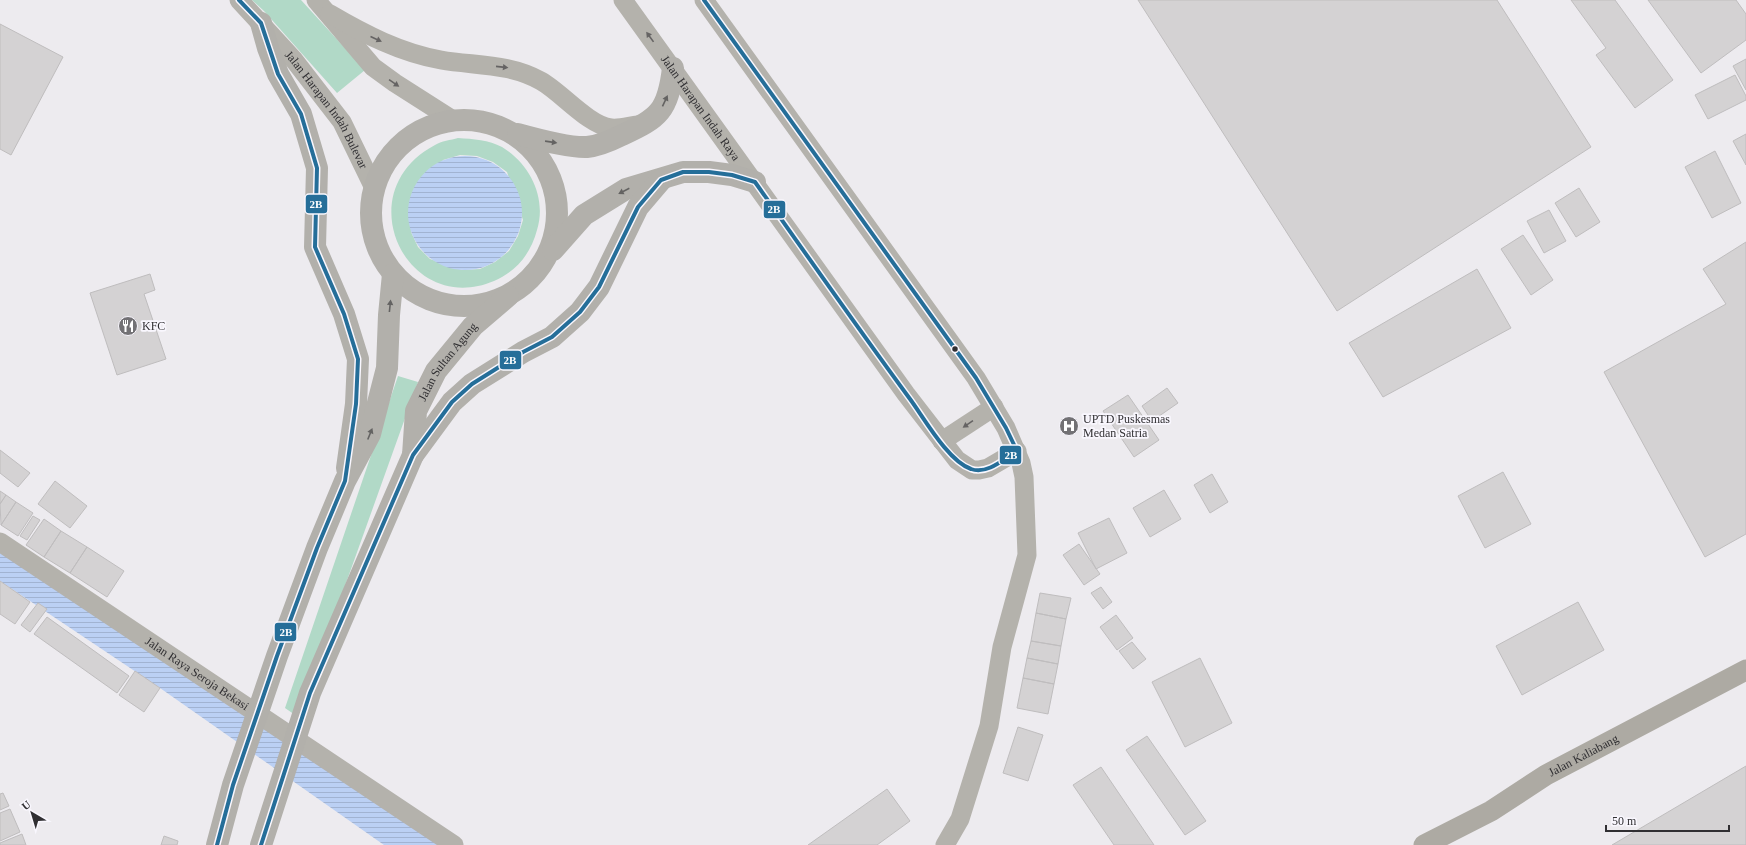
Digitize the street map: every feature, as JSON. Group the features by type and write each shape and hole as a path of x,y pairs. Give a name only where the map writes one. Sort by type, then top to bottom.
{"highway":[{"path":"261,22 268,48 278,74 301,114 315,158 317,168 315,247 344,314 358,359 356,404 345,481"},
{"path":"508,296 481,306 448,306 418,295 393,274 380,256 373,234 370,211 374,188 385,163 403,143 427,128 453,120 484,122 513,133 541,140 587,147 614,139 648,123 662,107 671,89 672,68"},
{"path":"513,133 537,153 551,176 556,195 557,228 546,259"},
{"name":"Jalan Sultan Agung","path":"261,845 310,693 413,455 416,411 436,371 473,326 531,278 584,215 626,189 661,180 683,172 709,172 732,175 755,182"},
{"path":"413,455 452,402 472,384 523,352 552,337 580,312 599,287 638,207 661,180"},
{"path":"217,845 233,785 277,656 317,548 345,481 370,434 387,368 389,315 393,274"}],"main road":[{"name":"Jalan Kaliabang","path":"1424,845 1491,811 1546,775 1746,670"}],"street":[{"name":"Jalan Harapan Indah Bulevar","path":"239,0 261,22 294,60 342,122 374,188"},
{"path":"316,0 330,14 372,67 453,120"},
{"name":"Jalan Harapan Indah Raya","path":"623,0 957,460 972,470 988,468 1017,451"},
{"path":"704,0 964,361 994,407 1017,451 1024,477 1027,555 1002,647 989,726 960,819 945,845"},
{"path":"330,14 358,31 396,48 440,60 509,68 525,73 542,81 596,122 610,128 648,123"},
{"path":"942,441 994,407"},
{"name":"Jalan Raya Seroja Bekasi","path":"0,542 454,845"}],"green space":[{"path":"252,0 301,0 365,70 337,93 264,11"},
{"path":"458,138 486,141 502,147 512,154 528,172 534,183 540,206 540,218 531,246 527,254 516,267 494,281 463,288 436,282 414,267 398,244 392,218 394,191 408,166 435,145","holes":["460,155 477,156 493,162 507,172 523,220 518,236 509,251 495,262 480,269 462,270 430,259 418,247 411,232 443,160"]},
{"path":"398,376 418,382 298,717 285,708"}],"water":[{"path":"465,156 487,160 506,172 518,191 522,213 518,235 506,254 487,266 465,270 443,266 424,254 412,235 408,213 412,191 424,172 443,160"},
{"path":"0,541 451,845 384,845 160,688 0,581"}],"building":[{"path":"1138,0 1497,0 1591,147 1337,311"},
{"path":"1571,0 1615,0 1673,80 1635,108 1596,55 1606,48"},
{"path":"1648,0 1736,0 1746,14 1746,40 1701,73"},
{"path":"0,24 63,57 11,155 0,149"},
{"path":"1746,59 1746,90 1733,66"},
{"path":"1735,75 1746,96 1746,100 1708,119 1695,95"},
{"path":"1746,134 1746,165 1733,141"},
{"path":"1715,151 1741,203 1712,218 1685,167"},
{"path":"1579,188 1600,222 1576,237 1555,203"},
{"path":"1549,210 1566,241 1544,253 1527,221"},
{"path":"1523,235 1553,280 1531,295 1501,249"},
{"path":"1746,242 1746,534 1705,557 1604,372 1726,304 1703,269"},
{"path":"1477,269 1511,328 1383,397 1349,343"},
{"name":"KFC","path":"150,274 155,290 144,294 166,359 117,375 90,293"},
{"path":"1167,388 1178,403 1152,421 1142,406"},
{"path":"1128,395 1159,440 1134,457 1103,411"},
{"path":"0,450 30,473 18,487 0,473"},
{"path":"1503,472 1531,524 1485,548 1458,496"},
{"path":"1212,474 1228,502 1210,513 1194,485"},
{"path":"55,481 87,506 70,528 38,504"},
{"path":"1164,490 1181,519 1150,537 1133,508"},
{"path":"0,491 6,495 0,504"},
{"path":"6,495 16,502 1,525 0,504"},
{"path":"16,502 33,513 18,536 1,525"},
{"path":"33,516 40,520 27,540 20,536"},
{"path":"1109,518 1127,553 1096,569 1078,533"},
{"path":"44,519 61,531 44,557 26,545"},
{"path":"61,531 87,547 70,573 44,557"},
{"path":"1079,544 1100,574 1084,585 1063,555"},
{"path":"87,547 124,571 107,597 70,573"},
{"path":"0,581 30,602 15,624 0,614"},
{"path":"1101,587 1112,602 1103,609 1091,593"},
{"path":"1040,593 1071,598 1066,619 1036,613"},
{"path":"1578,602 1604,650 1522,695 1496,646"},
{"path":"38,603 47,609 30,632 21,625"},
{"path":"1036,613 1066,619 1061,646 1031,641"},
{"path":"1116,615 1133,638 1117,650 1100,627"},
{"path":"47,617 129,676 117,693 34,634"},
{"path":"1031,641 1061,646 1058,664 1027,658"},
{"path":"1132,642 1146,659 1133,669 1119,651"},
{"path":"1027,658 1058,664 1054,684 1023,678"},
{"path":"1200,658 1232,723 1185,747 1152,682"},
{"path":"135,671 160,688 144,712 119,695"},
{"path":"1023,678 1054,684 1048,714 1017,708"},
{"path":"1018,727 1043,735 1028,781 1003,773"},
{"path":"1147,736 1206,821 1185,835 1126,750"},
{"path":"1746,766 1746,845 1612,845"},
{"path":"1101,767 1154,845 1114,845 1073,785"},
{"path":"887,789 910,821 877,845 808,845"},
{"path":"3,793 9,806 0,810 0,794"},
{"path":"10,809 20,832 0,841 0,813"},
{"path":"22,834 26,845 0,845 0,843"},
{"path":"164,836 178,841 177,845 161,845"}],"transit line":[{"name":"2B","path":"217,845 233,785 277,656 317,548 345,481 356,404 358,359 344,314 315,247 317,168 301,114 278,74 261,23 239,0"},
{"name":"2B","path":"261,845 310,693 413,455 452,402 472,384 523,352 552,337 580,312 599,287 638,207 661,180 683,172 709,172 732,175 755,182 945,448 962,464 971,469 977,470 989,468 1017,451 1006,428 976,378 704,0"}],"place":[{"name":"KFC","path":"128,326"},
{"name":"UPTD Puskesmas Medan Satria","path":"1069,426"}]}
